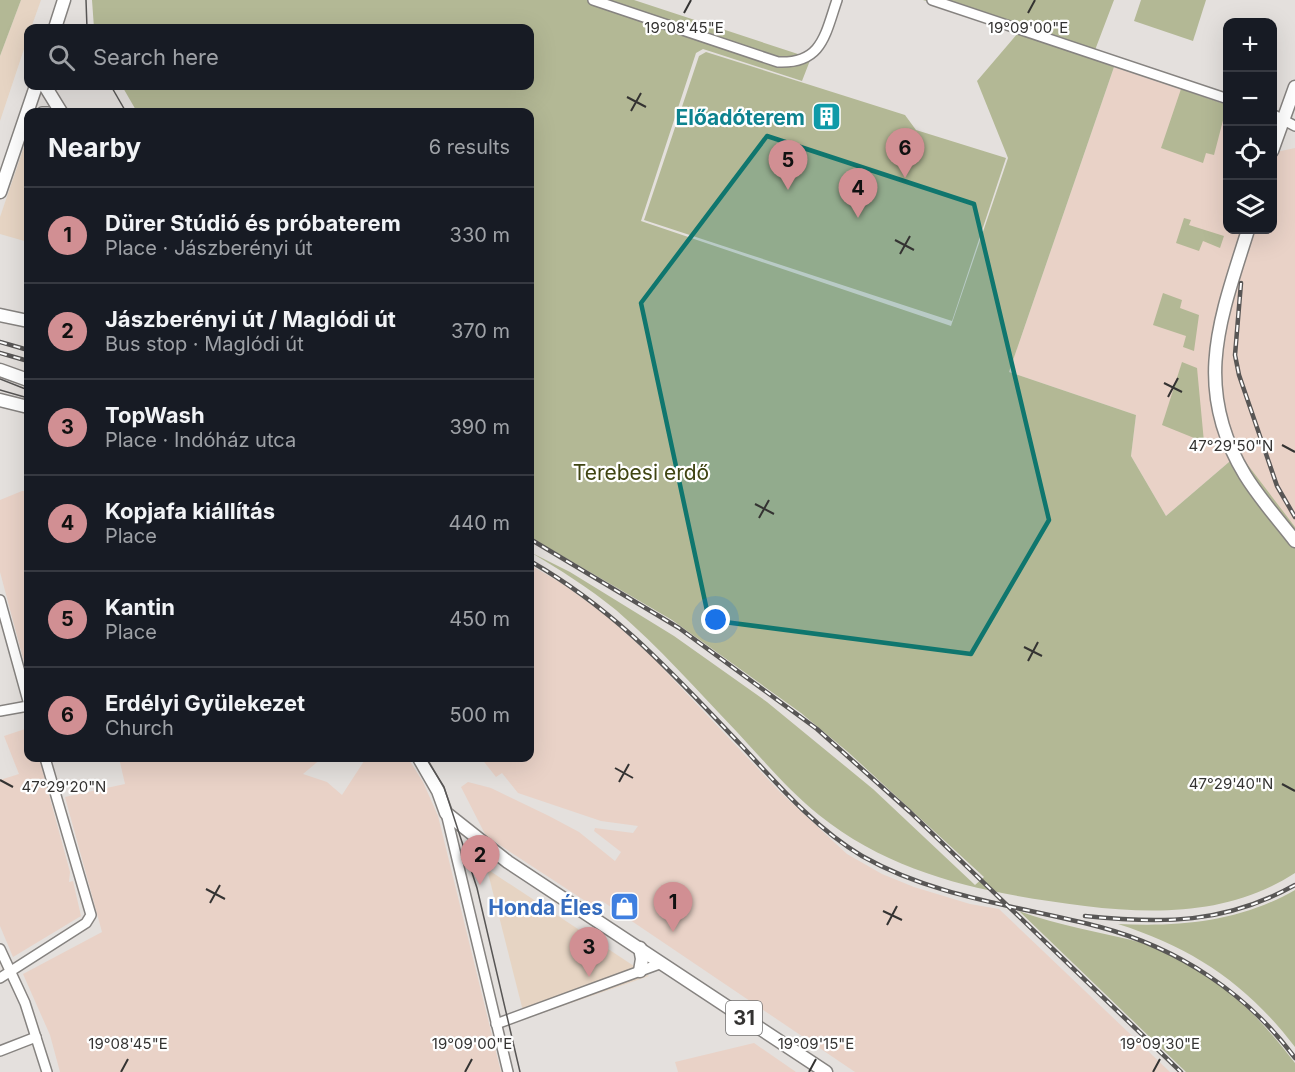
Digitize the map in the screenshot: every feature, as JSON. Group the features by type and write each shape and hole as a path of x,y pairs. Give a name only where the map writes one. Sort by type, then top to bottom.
{"main road":[{"path":"56,24 64,0"},
{"path":"1278,116 1295,87"},
{"path":"30,108 35,90"},
{"path":"48,90 59,108"},
{"path":"0,192 24,127"},
{"path":"1247,234 1217,334 1214,373 1216,396 1220,420 1237,460 1295,541"},
{"path":"0,315 24,320"},
{"path":"0,370 24,379"},
{"path":"0,400 24,406"},
{"path":"420,762 438,790 446,813"},
{"name":"31","path":"446,813 508,862 826,1072"},
{"path":"640,948 642,960 640,971"}],"street":[{"path":"593,0 778,62 793,63 805,59 822,43 837,0"},
{"path":"932,0 1223,98"},
{"path":"1278,116 1295,126"},
{"path":"0,600 24,687"},
{"path":"0,711 24,707"},
{"path":"0,978 86,923 91,915 46,762"},
{"path":"446,813 508,1072"},
{"path":"0,949 25,1003 47,1072"},
{"path":"496,1024 662,963"},
{"path":"0,1051 36,1037"}],"highlighted area":[{"path":"767,136 974,204 1049,520 971,654 709,620 641,303"}],"shaded area":[{"path":"21,0 41,0 32,24 24,24 24,49 0,121 0,56"},
{"path":"1114,67 1223,104 1223,234 1277,234 1277,150 1295,148 1295,527 1249,469 1229,462 1166,516 1131,456 1136,415 1009,372"},
{"path":"24,147 24,241 0,234 0,217"},
{"path":"24,491 24,662 0,572 0,500"},
{"path":"534,567 563,584 608,617 653,658 780,792 847,854 882,874 914,887 970,904 999,909 1170,1072 855,1072 602,901 596,908 486,836 461,787 468,782 491,788 579,832 615,861 621,852 594,831 595,828 633,833 638,826 601,821 518,793 502,773 496,777 484,762 534,762"},
{"path":"24,729 24,762 40,762 70,872 69,882 73,881 81,916 13,957 0,926 0,780 19,774 4,736"},
{"path":"120,762 317,762 303,774 327,782 342,795 363,762 410,762 423,782 438,816 501,1072 60,1072 50,1035 23,974 102,932 65,797 125,784"},
{"path":"487,869 649,976 525,1019"},
{"path":"754,1043 796,1072 678,1072 675,1062"}],"green space":[{"path":"0,0 21,0 0,56"},
{"name":"Terebesi erdő","path":"92,0 634,0 801,55 816,45 802,81 703,49 696,53 641,221 951,326 1008,158 977,81 1018,33 923,0 1114,0 1092,58 1114,67 1009,372 1136,415 1131,456 1166,516 1229,462 1241,456 1295,527 1295,873 1271,887 1220,904 1167,910 1112,909 1015,895 946,879 880,854 849,836 797,796 678,669 632,624 585,586 534,554 570,572 674,636 767,702 873,789 975,885 984,877 848,752 801,713 672,620 534,539 534,108 135,108 124,90 534,90 534,24 94,24"},
{"path":"1141,0 1206,0 1193,41 1134,21"},
{"path":"706,52 905,115 916,130 1006,158 952,321 644,220 699,56"},
{"path":"1181,89 1223,104 1223,120 1214,155 1206,153 1203,163 1161,148"},
{"path":"1184,218 1191,220 1189,225 1224,236 1220,248 1203,241 1199,251 1176,243"},
{"path":"1163,293 1182,300 1180,308 1199,315 1194,351 1183,347 1186,336 1153,325"},
{"path":"1182,362 1197,368 1204,442 1162,425"},
{"path":"1295,890 1295,1047 1258,1005 1217,971 1171,944 1118,924 1186,923 1231,916 1274,901"},
{"path":"1019,911 1065,925 1143,943 1188,962 1247,1008 1295,1063 1295,1072 1186,1072"}],"tram line":[{"path":"86,0 87,24"},
{"path":"113,90 124,108"},
{"path":"0,379 24,388"},
{"path":"0,390 24,397"},
{"path":"428,762 444,787 477,888 520,1072"}],"railway":[{"path":"1241,283 1235,355 1239,375 1277,486 1295,517"},
{"path":"0,342 24,349"},
{"path":"0,353 24,360"},
{"path":"534,541 679,628 817,729 910,812 1181,1072"},
{"path":"534,563 561,580 617,622 667,668 798,805 845,845 862,856 919,882 979,899 1100,927 1157,947 1209,976 1233,994 1255,1013 1295,1058"},
{"path":"1085,916 1140,920 1193,918 1243,907 1269,898 1295,885"}],"place":[{"name":"Előadóterem","path":"826,117"},
{"name":"Erdélyi Gyülekezet","path":"905,178"},
{"name":"Kantin","path":"788,190"},
{"name":"Kopjafa kiállítás","path":"858,218"},
{"name":"Jászberényi út / Maglódi út","path":"480,885"},
{"name":"Honda Éles","path":"624,907"},
{"name":"Dürer Stúdió és próbaterem","path":"673,932"},
{"name":"TopWash","path":"589,977"}]}
